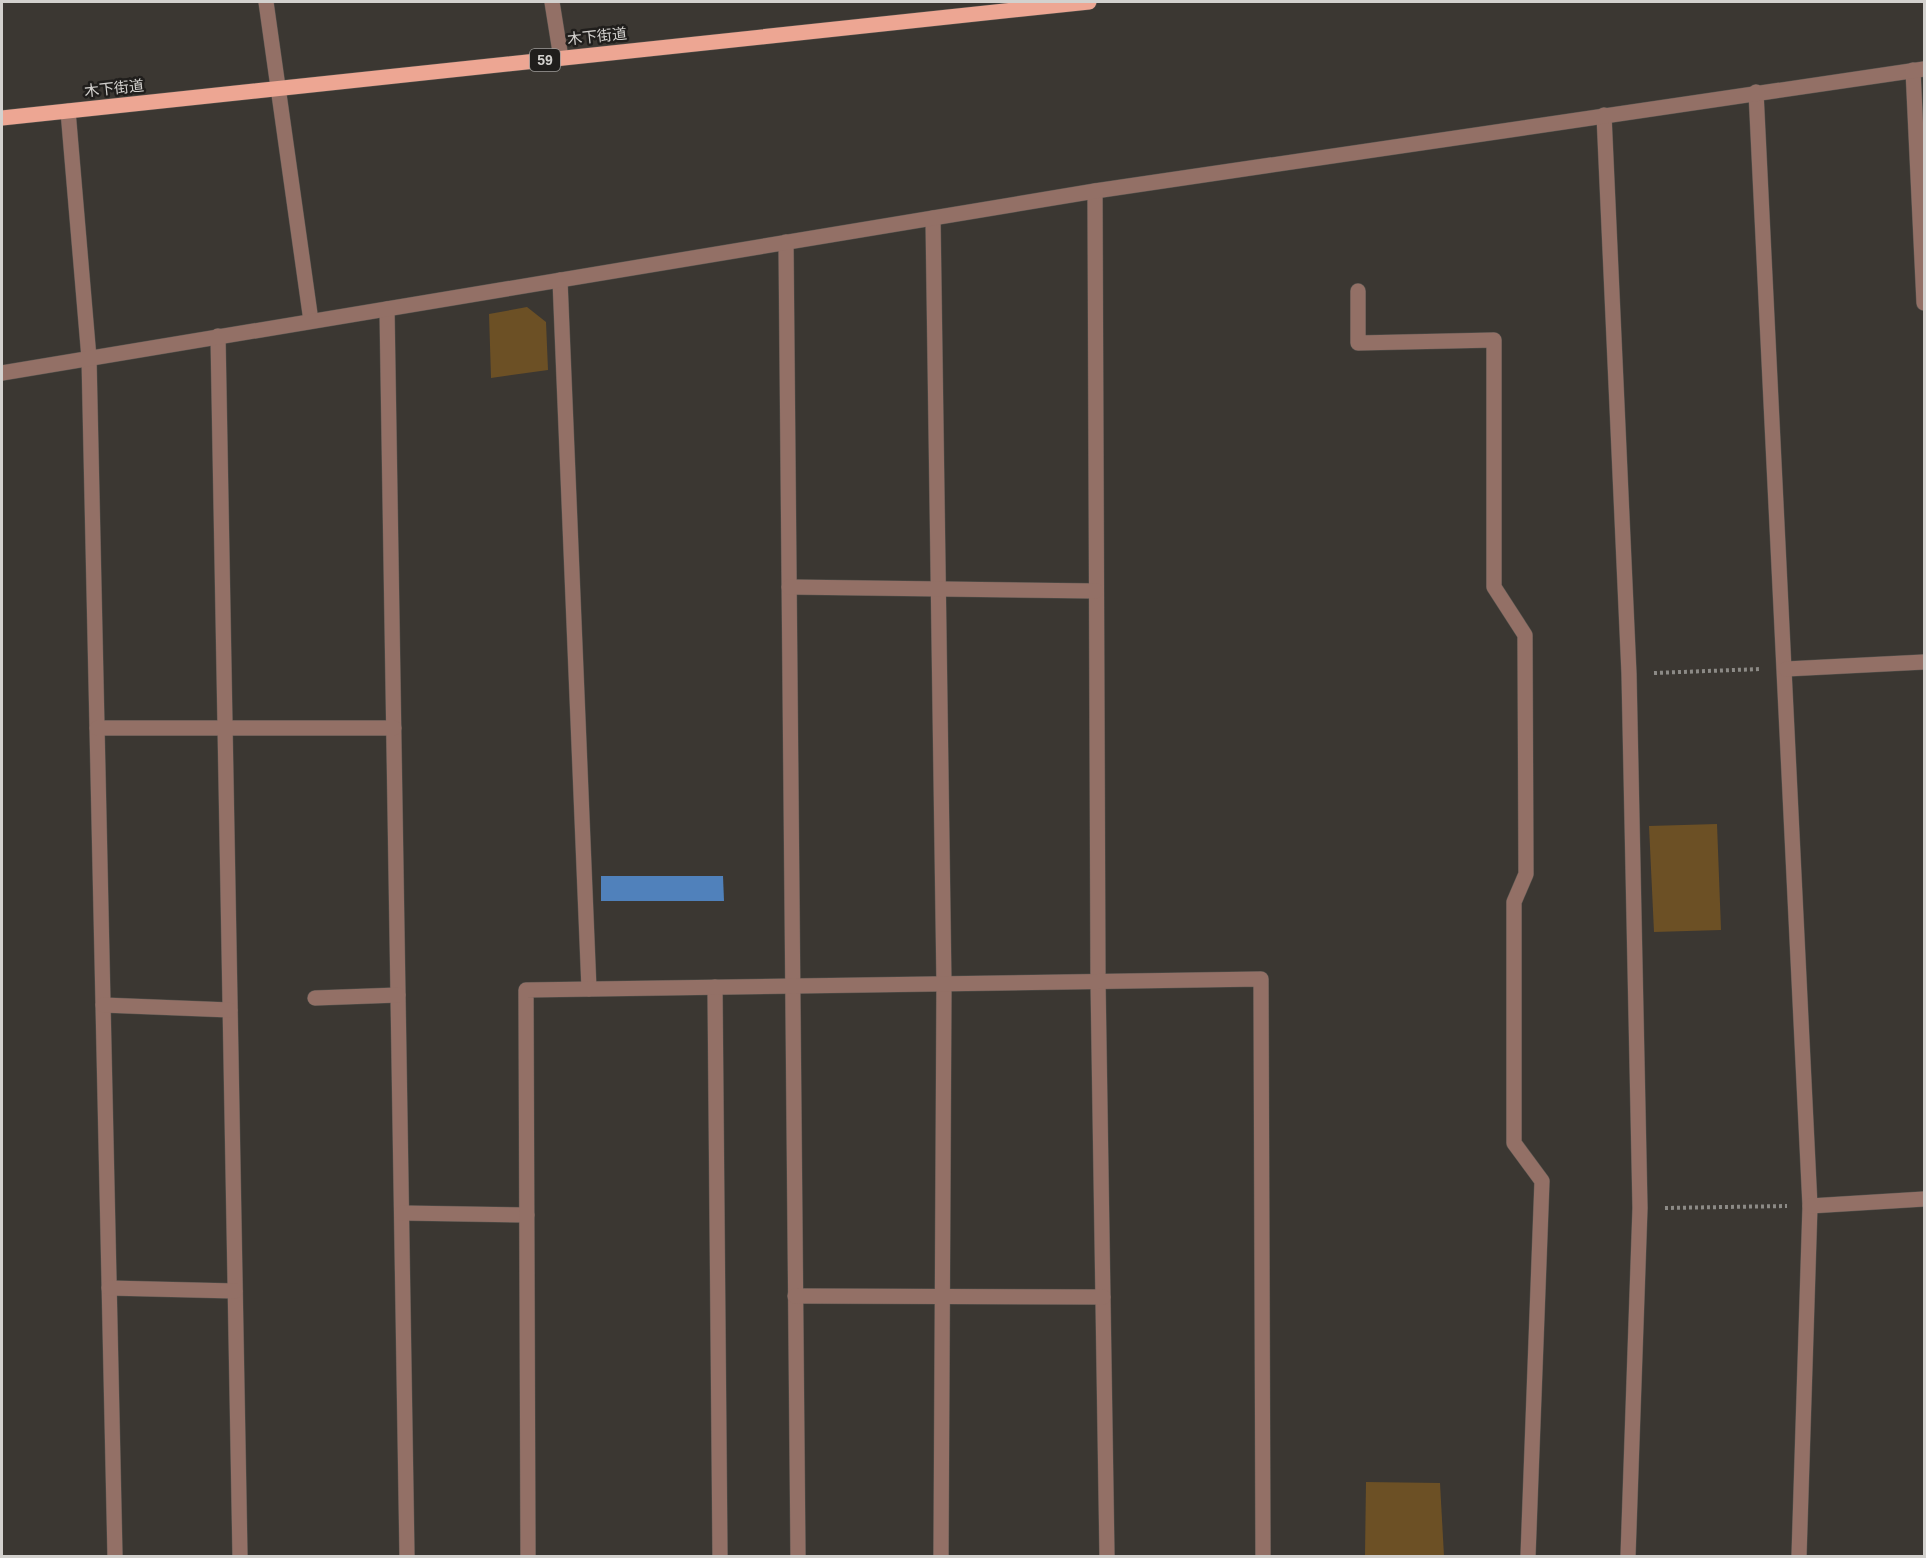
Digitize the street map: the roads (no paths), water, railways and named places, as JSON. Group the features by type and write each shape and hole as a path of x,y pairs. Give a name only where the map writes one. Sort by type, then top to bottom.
{"main road":[{"name":"木下街道","path":"2,118 1089,2"}],"street":[{"path":"266,2 280,88 311,321"},
{"path":"552,2 561,58"},
{"path":"2,373 1095,191 1919,69 1924,303"},
{"path":"1756,92 1786,669 1810,1206 1799,1557"},
{"path":"68,111 89,358 115,1557"},
{"path":"1604,115 1629,674 1640,1208 1628,1557"},
{"path":"1095,191 1098,981 1107,1557"},
{"path":"933,218 944,984 941,1557"},
{"path":"786,242 798,1557"},
{"path":"560,280 589,989"},
{"path":"1358,291 1358,343 1494,340 1494,587 1525,634 1526,874 1514,902 1514,1143 1542,1181 1528,1557"},
{"path":"387,309 407,1557"},
{"path":"218,336 240,1557"},
{"path":"789,587 1096,591"},
{"path":"1786,669 1924,662"},
{"path":"97,728 394,728"},
{"path":"528,1557 526,990 1260,979 1263,1557"},
{"path":"715,987 720,1557"},
{"path":"315,998 398,995"},
{"path":"103,1005 230,1010"},
{"path":"1810,1206 1924,1199"},
{"path":"402,1213 527,1215"},
{"path":"109,1288 235,1291"},
{"path":"795,1296 1103,1297"}],"water":[{"path":"601,876 723,876 724,901 601,901"}]}
